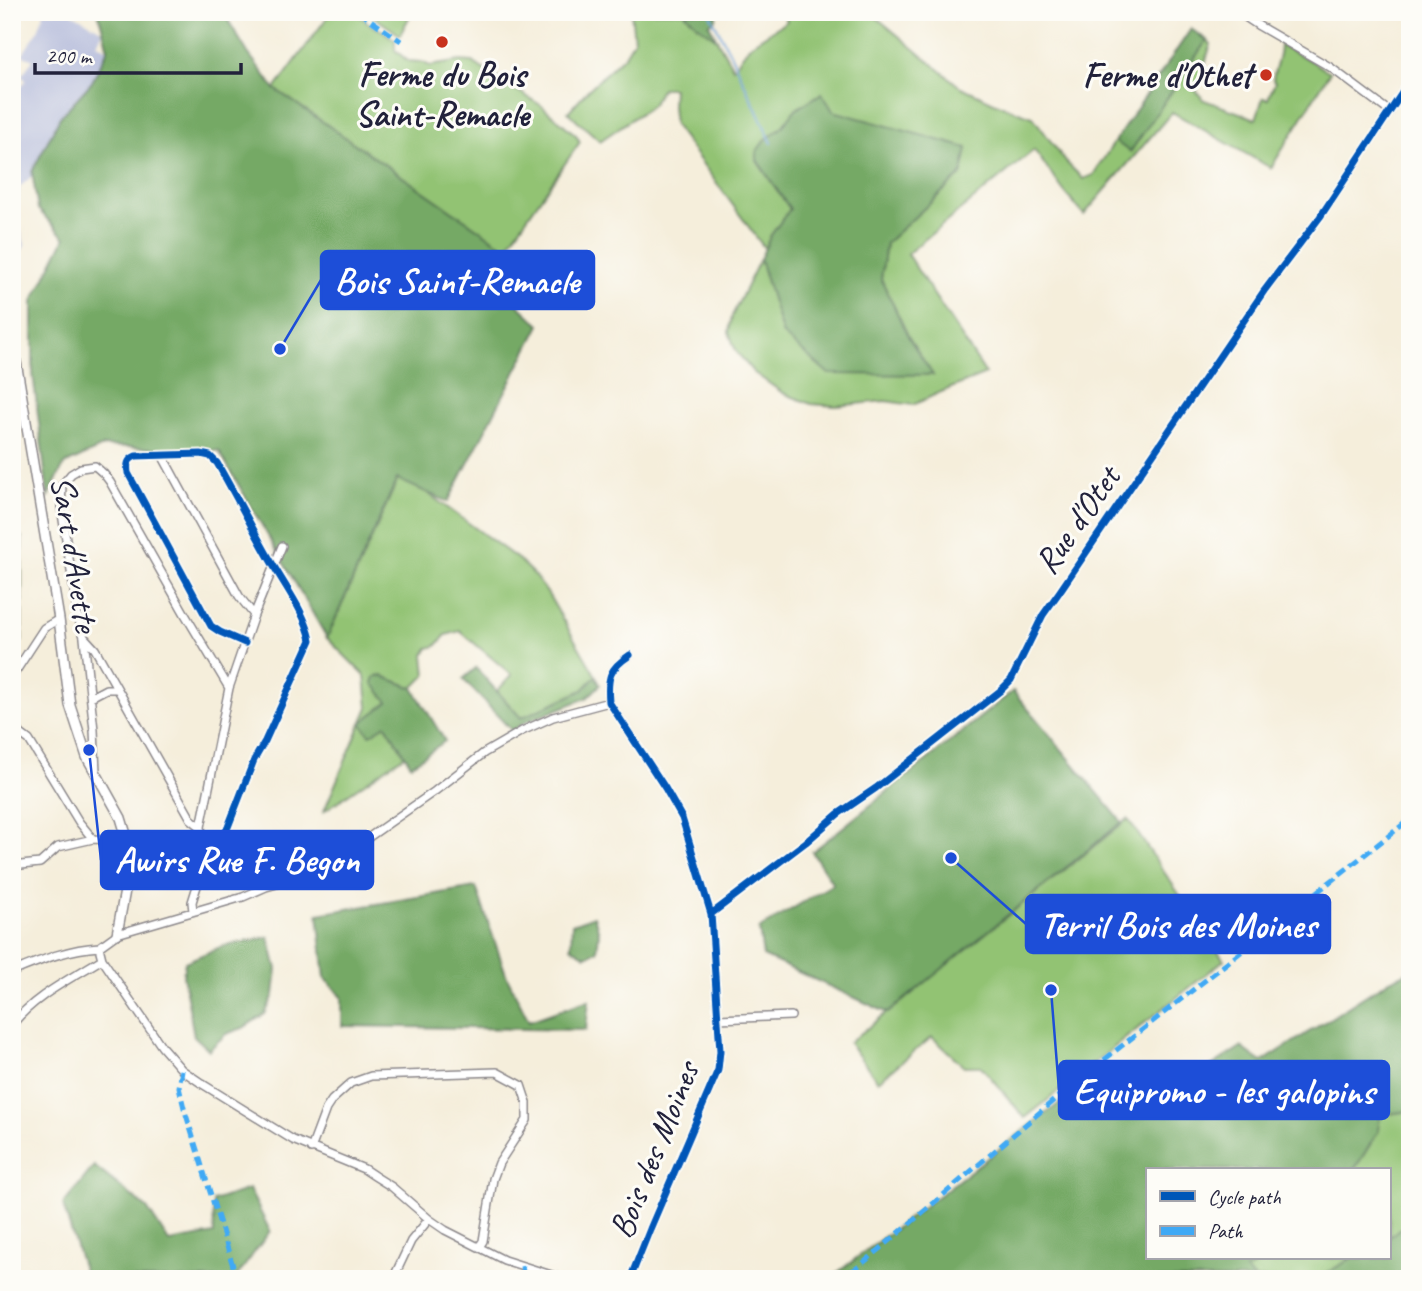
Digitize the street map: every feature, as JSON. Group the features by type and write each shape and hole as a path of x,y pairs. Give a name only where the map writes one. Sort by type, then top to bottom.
{"street":[{"path":"1238,12 1329,67 1390,111"},
{"name":"Rue d'Otet","path":"712,914 1011,680 1049,607 1264,291 1320,217 1410,81"},
{"name":"Sart d'Avette","path":"12,338 70,705 79,735 96,774 121,818 128,841 128,874 117,934"},
{"path":"12,404 23,406"},
{"path":"205,854 222,839 246,778 312,640 309,627 217,463 210,456 201,454 130,458 127,463 128,473 211,625 245,643"},
{"path":"162,455 239,596 254,615"},
{"path":"201,827 191,819 95,649 84,637 78,616 61,507 62,485 71,474 81,468 94,466 110,482 229,688"},
{"path":"193,911 191,902 205,854 201,827 229,688 254,615 282,546"},
{"path":"12,677 44,628 58,619"},
{"name":"Sart d'Avette","path":"84,637 96,774"},
{"path":"12,972 78,948 99,947 117,934 312,874 435,792 484,753 553,717 609,702 607,686 613,668 631,655"},
{"path":"91,696 106,689 117,689"},
{"name":"Bois des Moines","path":"609,702 682,818 712,914 720,1051 718,1070 630,1279"},
{"path":"12,722 29,740 79,822 93,839"},
{"path":"79,735 94,730"},
{"path":"12,866 40,863 58,847 93,839 128,841"},
{"path":"99,947 102,959 162,1047 183,1070 261,1121 311,1149 370,1173 392,1187 445,1230 505,1260 564,1279"},
{"path":"12,1025 40,999 102,959"},
{"path":"718,1020 791,1016"},
{"path":"311,1149 332,1100 351,1083 371,1076 497,1072 522,1085 527,1103 527,1120 499,1163 493,1179 483,1241 479,1247"},
{"path":"393,1279 411,1241 429,1219"}],"shaded area":[{"path":"44,12 70,12 103,31 97,44 108,49 92,82 60,117 32,172 33,175 20,187 18,222 25,245 22,251 12,253 12,99 26,80 21,76 33,60 22,55 38,31"}],"green space":[{"path":"98,12 223,12 248,53 275,89 506,248 491,280 540,325 448,502 397,479 327,638 219,451 104,446 64,465 48,497 33,374 33,301 65,238 38,209 32,172 60,117 92,82 108,49"},
{"path":"331,12 355,12 395,40 395,50 408,61 422,62 430,66 460,61 472,62 542,106 576,135 580,142 506,248 275,89"},
{"path":"367,12 412,12 400,35"},
{"path":"631,12 684,12 716,38 733,68 750,45 787,21 782,12 870,12 959,86 1033,117 1066,162 1083,179 1093,175 1115,141 1131,151 1207,40 1211,44 1196,91 1204,100 1256,119 1263,98 1268,99 1275,82 1273,80 1280,45 1330,72 1271,168 1172,112 1084,215 1034,150 907,254 986,374 913,405 885,401 836,406 811,404 783,393 753,372 736,351 729,332 732,316 760,259 783,335 932,375 909,338 881,279 886,243 962,174 967,148 832,111 822,94 795,110 782,127 764,141 757,161 790,209 771,235 765,249 674,125 673,88 662,88 652,105 600,141 568,112 625,55 634,40"},
{"path":"684,12 717,12 716,19 709,24 716,38 697,25"},
{"path":"1191,29 1207,40 1130,152 1115,141"},
{"path":"822,93 833,111 967,148 962,174 886,243 881,279 909,338 933,375 829,374 783,335 760,259 771,235 790,209 757,160 757,151 795,110"},
{"path":"398,479 426,492 519,560 548,594 596,676 583,690 521,718 497,691 512,675 460,631 446,635 436,646 428,648 424,655 426,675 413,688 382,676 373,683 389,702 361,724 386,725 405,755 324,811 368,707 365,676 327,638"},
{"path":"12,537 22,537 22,641 12,641"},
{"path":"476,668 521,718 583,690 596,676 600,685 587,698 525,722 512,731 463,679"},
{"path":"382,676 413,688 445,741 411,765 386,725 370,735 361,723 388,702 373,683 375,677"},
{"path":"1013,691 1122,822 888,1013 763,956 759,929 833,884 812,852"},
{"path":"1128,819 1224,960 1025,1118 981,1066 964,1066 932,1037 878,1081 849,1043"},
{"path":"476,887 507,977 529,1021 589,1000 586,1030 342,1026 342,997 325,978 318,914"},
{"path":"594,916 599,933 597,951 586,956 571,947 572,924"},
{"path":"269,937 277,969 274,995 265,1014 243,1028 226,1034 209,1050 194,1036 183,975 185,962 223,946"},
{"path":"1410,971 1410,1111 1380,1115 1378,1132 1355,1168 1146,1168 1146,1260 1266,1260 1245,1270 1255,1279 829,1279 1087,1082 1105,1102 1141,1111 1241,1047 1262,1062 1390,980"},
{"path":"1410,1111 1410,1223 1390,1235 1390,1168 1355,1168 1378,1132 1380,1115"},
{"path":"94,1166 147,1208 169,1242 214,1234 213,1201 249,1189 270,1231 235,1279 86,1279 63,1205"},
{"path":"1410,1223 1410,1279 1317,1279 1349,1260 1390,1260 1390,1235"},
{"path":"1349,1260 1317,1279 1255,1279 1244,1270 1264,1262"}],"waterway":[{"path":"709,12 772,143"}],"marked path":[{"path":"359,12 401,41"},
{"path":"838,1279 879,1250 1067,1089 1410,819"},
{"path":"182,1070 179,1087 184,1108 237,1279"},
{"path":"522,1266 524,1279"},
{"path":"12,1278 22,1279"}],"cycle path":[{"path":"711,914 806,842 838,814 876,788 1011,680 1043,615 1264,291 1320,217 1410,81"},
{"path":"205,854 222,839 228,827 254,760 311,640 300,610 217,463 210,456 201,454 136,456 131,459 128,473 211,626 245,643"},
{"path":"630,655 611,674 608,686 609,702 682,818 711,914 720,1051 718,1070 630,1279"}],"place":[{"name":"Ferme du Bois Saint-Remacle","path":"442,42"},
{"name":"Ferme d'Othet","path":"1266,75"},
{"name":"Bois Saint-Remacle","path":"280,349"},
{"name":"Awirs Rue F. Begon","path":"89,750"},
{"name":"Terril Bois des Moines","path":"951,858"},
{"name":"Equipromo - les galopins","path":"1051,990"}]}
